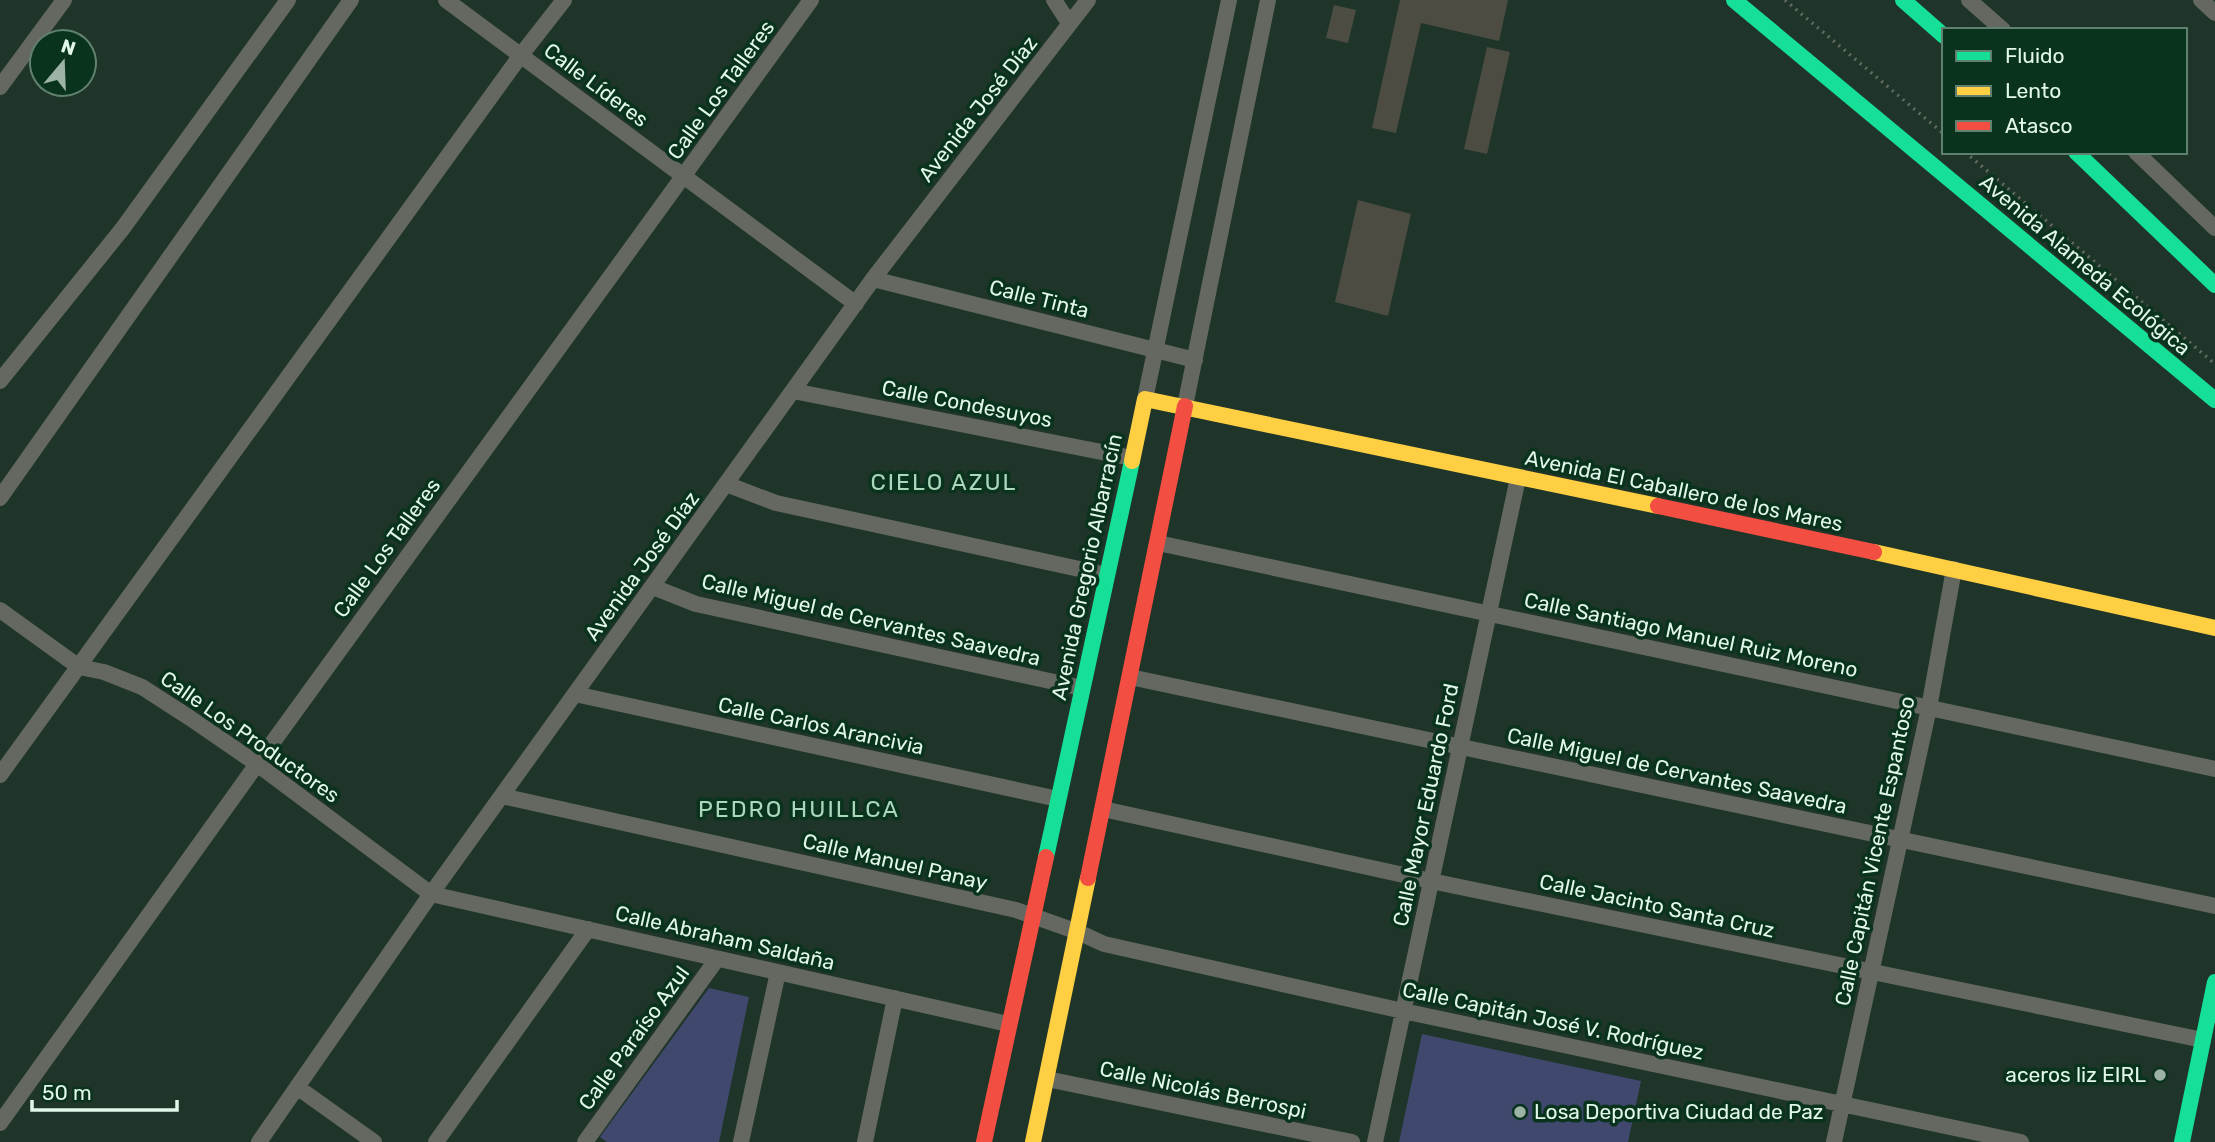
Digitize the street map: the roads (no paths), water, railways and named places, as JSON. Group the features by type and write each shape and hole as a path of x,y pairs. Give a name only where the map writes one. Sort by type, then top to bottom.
{"street":[{"path":"0,87 64,0"},
{"path":"0,381 123,228 288,0"},
{"path":"0,498 351,0"},
{"name":"Calle Líderes","path":"446,0 856,304"},
{"path":"0,775 521,55 564,0"},
{"name":"Calle Los Talleres","path":"0,1123 811,0"},
{"path":"1054,0 1069,23"},
{"name":"Avenida José Díaz","path":"259,1142 431,894 873,279 1088,0"},
{"name":"Avenida Gregorio Albarracín","path":"984,1142 1229,0"},
{"path":"1033,1142 1268,0"},
{"name":"Avenida Alameda Ecológica","path":"1734,0 2215,400"},
{"path":"1903,0 1942,34"},
{"path":"2201,0 2215,13"},
{"path":"1972,1 2001,28"},
{"path":"2078,154 2215,285"},
{"path":"2139,154 2215,228"},
{"name":"Calle Tinta","path":"873,279 1195,360"},
{"name":"Calle Condesuyos","path":"793,391 1132,458"},
{"name":"Avenida El Caballero de los Mares","path":"1145,399 1954,569 2215,628"},
{"name":"Calle Mayor Eduardo Ford","path":"1375,1142 1518,478"},
{"path":"726,484 776,503 1107,575"},
{"name":"Calle Santiago Manuel Ruiz Moreno","path":"1158,543 2215,769"},
{"name":"Calle Capitán Vicente Espantoso","path":"1834,1142 1929,708 1954,569"},
{"name":"Calle Miguel de Cervantes Saavedra","path":"653,587 695,604 1082,688"},
{"name":"Calle Los Productores","path":"0,610 79,667 142,687 257,764 431,894"},
{"name":"Calle Miguel de Cervantes Saavedra","path":"1130,677 2215,906"},
{"name":"Calle Carlos Arancivia","path":"575,694 1058,799"},
{"name":"Calle Manuel Panay","path":"502,796 1003,907 1078,932"},
{"name":"Calle Jacinto Santa Cruz","path":"1103,809 1431,881 2203,1040"},
{"name":"Calle Abraham Saldaña","path":"431,894 1008,1024"},
{"path":"436,1142 588,929"},
{"name":"Calle Capitán José V. Rodríguez","path":"1078,932 1104,944 1403,1012 2021,1142"},
{"name":"Calle Paraíso Azul","path":"585,1142 718,959"},
{"path":"741,1142 778,972"},
{"path":"2182,1142 2215,982"},
{"path":"865,1142 895,998"},
{"name":"Calle Nicolás Berrospi","path":"1046,1079 1352,1142"},
{"path":"297,1087 374,1142"}],"place":[{"name":"aceros liz EIRL","path":"2160,1075"},
{"name":"Losa Deportiva Ciudad de Paz","path":"1520,1112"}],"district":[{"name":"CIELO AZUL","path":"944,482"},
{"name":"PEDRO HUILLCA","path":"799,809"}]}
